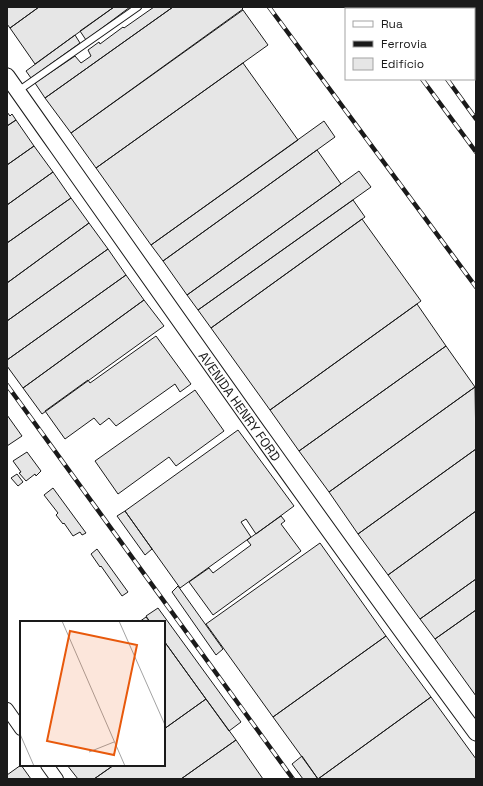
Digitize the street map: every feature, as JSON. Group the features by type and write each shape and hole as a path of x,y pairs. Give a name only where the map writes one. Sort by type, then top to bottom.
{"street":[{"name":"AVENIDA HENRY FORD","path":"7,76 225,385 476,733"},
{"path":"7,709 20,728"},
{"path":"48,766 57,779"}],"lane":[{"path":"18,91 138,7"}],"building":[{"path":"7,7 39,7 10,28 7,24"},
{"path":"39,7 114,7 35,64 10,28"},
{"path":"114,7 130,7 86,40 80,31"},
{"path":"154,7 173,7 45,98 35,83 75,56 81,63 91,56 88,50 99,42 100,44"},
{"path":"173,7 241,7 243,9 71,133 45,98"},
{"path":"243,10 268,45 96,168 71,133"},
{"path":"75,35 80,43 31,78 26,71"},
{"path":"243,63 298,140 151,245 96,168"},
{"path":"7,112 10,116 12,114 16,120 7,126"},
{"path":"16,120 34,146 7,165 7,126"},
{"path":"324,121 335,137 163,261 151,245"},
{"path":"34,146 53,172 7,205 7,165"},
{"path":"317,150 341,184 187,295 163,261"},
{"path":"359,171 371,187 198,310 187,295"},
{"path":"53,172 71,198 7,243 7,205"},
{"path":"71,198 89,223 7,283 7,243"},
{"path":"353,200 365,217 211,328 198,310"},
{"path":"362,219 421,301 270,410 211,328"},
{"path":"89,223 108,249 7,321 7,283"},
{"path":"108,249 126,275 7,360 7,321"},
{"path":"126,275 144,300 23,388 7,366 7,360"},
{"path":"144,300 164,326 42,414 23,388"},
{"path":"417,304 446,346 299,451 270,410"},
{"path":"156,336 191,384 180,392 175,384 116,426 109,418 100,425 94,418 65,439 45,411 88,380 90,383"},
{"path":"446,346 475,387 329,492 299,451"},
{"path":"475,387 476,449 358,534 329,492"},
{"path":"195,390 224,431 176,466 169,457 118,494 95,461"},
{"path":"7,415 22,436 7,446"},
{"path":"238,430 294,506 256,534 246,519 241,522 251,537 180,588 125,511"},
{"path":"476,449 476,511 388,575 358,534"},
{"path":"27,452 41,471 36,476 35,474 26,481 19,473 21,472 13,461"},
{"path":"17,474 23,482 18,486 11,478"},
{"path":"53,488 86,533 82,535 80,532 73,536 56,515 58,513 44,495"},
{"path":"125,511 152,549 145,555 117,516"},
{"path":"476,511 476,579 420,619 388,575"},
{"path":"281,516 285,521 281,524 301,551 213,615 189,582 209,568 213,573 251,545 247,540"},
{"path":"320,543 386,636 273,717 206,624"},
{"path":"97,549 128,592 122,596 91,554"},
{"path":"476,579 476,610 435,639 420,619"},
{"path":"178,586 223,649 216,655 172,592"},
{"path":"158,608 241,722 229,731 165,642 165,621 149,621 146,616"},
{"path":"476,610 476,696 435,639"},
{"path":"146,617 149,621 140,621"},
{"path":"386,636 431,697 318,779 273,717"},
{"path":"165,642 206,699 165,728"},
{"path":"431,697 476,759 476,779 318,779"},
{"path":"206,699 236,740 181,779 94,779 113,766 165,766 165,728"},
{"path":"236,740 263,779 181,779"},
{"path":"302,756 318,779 303,779 292,764"},
{"path":"20,766 31,779 7,779 7,775"},
{"path":"68,766 113,766 94,779 78,779"}],"railway":[{"path":"269,7 476,287"},
{"path":"423,80 476,152"},
{"path":"448,80 476,119"},
{"path":"7,385 293,779"}]}
